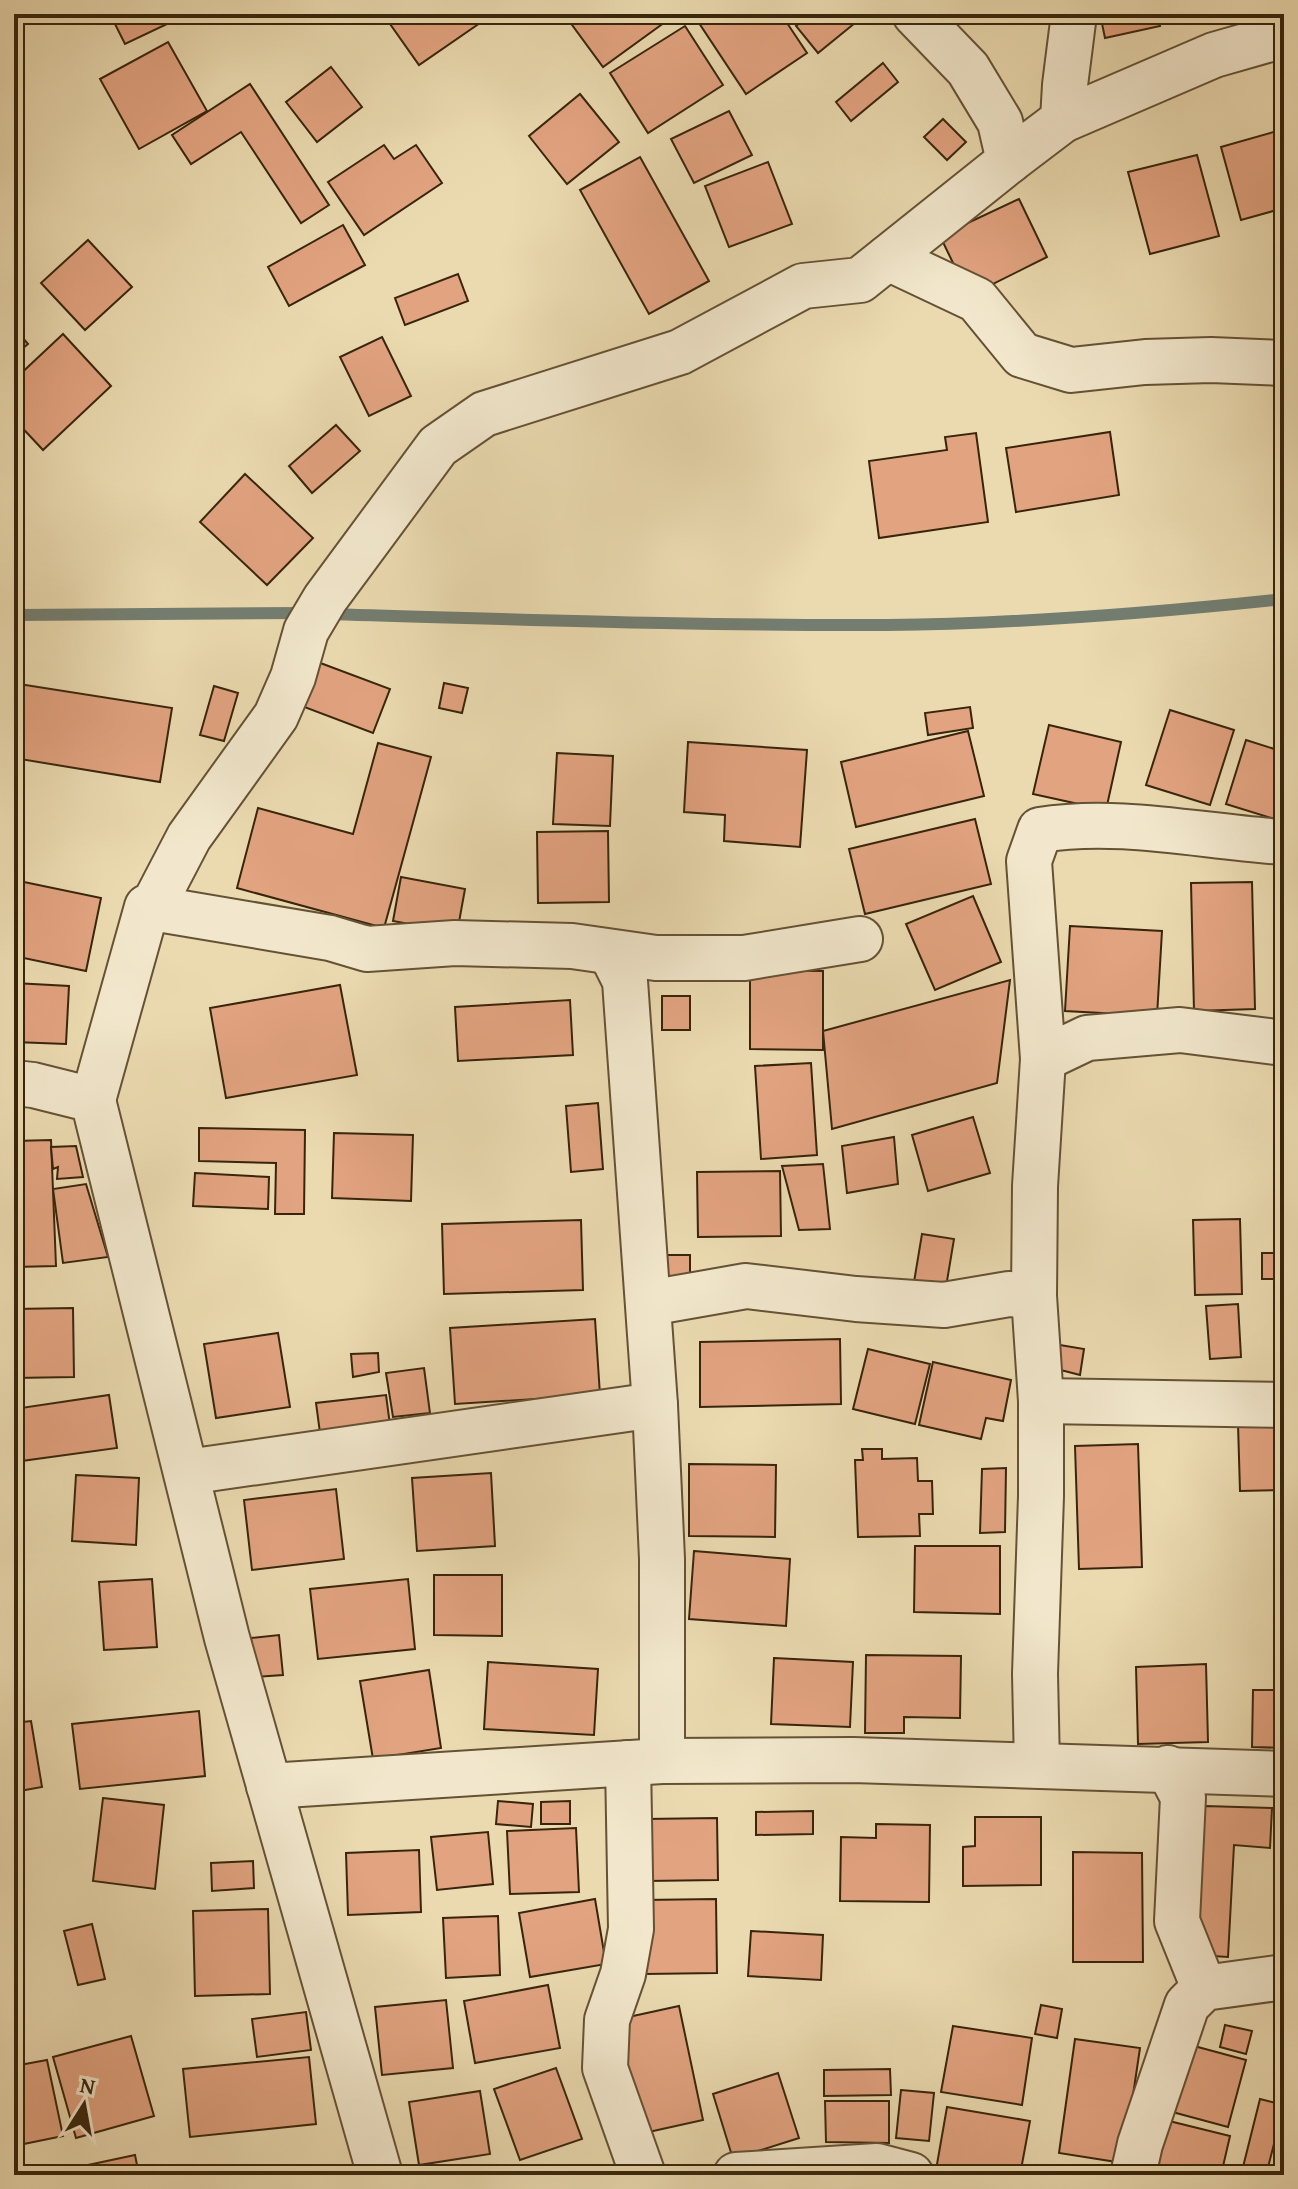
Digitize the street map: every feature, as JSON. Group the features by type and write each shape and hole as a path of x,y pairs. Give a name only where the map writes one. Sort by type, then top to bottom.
{"street":[{"path":"915,14 968,69 1004,142"},
{"path":"1063,120 1074,14"},
{"path":"152,908 189,837 276,716 293,677 306,631 325,599 438,446 484,414 680,352 803,286 860,280 888,258 1004,142 1214,55 1284,35"},
{"path":"888,258 977,300 1022,355 1071,370 1145,362 1211,360 1284,363"},
{"path":"1037,1765 1035,1674 1041,1401 1034,1296 1035,1186 1043,1059 1029,861 1040,830 1066,826 1123,826 1284,842"},
{"path":"380,2175 227,1638 93,1100 147,907 330,938 367,949 455,943 572,946 656,958 744,958 860,939"},
{"path":"611,953 625,981 649,1303 662,1559 631,1929 623,1974 607,2020 605,2068 643,2175"},
{"path":"1043,1059 1087,1038 1180,1030 1284,1043"},
{"path":"23,1084 73,1057 107,1056"},
{"path":"23,1084 93,1100"},
{"path":"649,1303 746,1286 856,1299 944,1305 1009,1294 1034,1296"},
{"path":"1041,1401 1284,1405"},
{"path":"187,1472 655,1405"},
{"path":"269,1786 645,1762 853,1760 1284,1774"},
{"path":"1168,1768 1183,1797 1177,1921 1204,1988"},
{"path":"1133,2175 1140,2144 1187,2005 1204,1988 1284,1977"},
{"path":"736,2175 877,2166 911,2175"}],"building":[{"path":"110,14 188,14 125,44"},
{"path":"383,14 493,14 419,65"},
{"path":"564,14 670,14 672,17 603,67"},
{"path":"707,14 781,14 807,53 746,94 697,20"},
{"path":"811,14 866,14 818,53 796,26"},
{"path":"1100,14 1157,14 1160,26 1105,38"},
{"path":"685,26 723,85 648,133 610,73"},
{"path":"168,42 207,111 139,149 100,79"},
{"path":"883,63 898,82 851,121 836,102"},
{"path":"331,67 362,107 317,142 286,102"},
{"path":"250,84 329,205 301,223 241,132 191,164 172,135"},
{"path":"580,94 619,142 567,184 529,136"},
{"path":"729,111 752,155 694,183 671,139"},
{"path":"943,119 966,142 947,160 924,137"},
{"path":"1284,129 1284,208 1241,220 1221,147"},
{"path":"384,145 394,159 416,145 442,183 364,235 328,182"},
{"path":"1197,155 1219,236 1150,254 1128,172"},
{"path":"640,157 709,281 649,314 580,190"},
{"path":"768,162 792,224 729,247 705,186"},
{"path":"1019,199 1047,257 969,296 940,236"},
{"path":"343,225 365,265 289,306 268,267"},
{"path":"88,240 132,287 85,330 41,283"},
{"path":"458,274 468,301 405,325 395,298"},
{"path":"14,328 28,344 14,356"},
{"path":"63,334 111,386 43,450 14,419 14,380"},
{"path":"382,337 411,396 369,416 340,357"},
{"path":"336,425 360,451 312,493 289,466"},
{"path":"1110,432 1119,495 1016,512 1006,448"},
{"path":"976,433 988,522 879,538 869,461 947,450 945,437"},
{"path":"14,461 22,467 14,477"},
{"path":"245,474 313,538 267,585 200,522"},
{"path":"315,661 390,689 373,733 299,705"},
{"path":"444,683 468,688 462,713 439,708"},
{"path":"19,684 172,708 160,782 14,758 14,712"},
{"path":"214,686 238,693 224,741 200,735"},
{"path":"970,707 973,728 928,735 925,713"},
{"path":"1170,710 1234,730 1210,805 1146,785"},
{"path":"1049,725 1121,742 1106,810 1033,794"},
{"path":"968,731 984,796 856,827 841,762"},
{"path":"1246,740 1284,752 1284,822 1226,804"},
{"path":"688,742 807,750 800,847 724,841 725,815 684,812"},
{"path":"378,743 431,757 384,928 237,888 258,808 353,834"},
{"path":"557,753 613,756 610,826 553,824"},
{"path":"975,819 991,884 865,914 849,849"},
{"path":"608,831 609,902 538,903 537,832"},
{"path":"401,877 465,889 457,933 393,921"},
{"path":"24,882 101,898 86,971 14,956 14,931"},
{"path":"1252,882 1255,1009 1194,1011 1191,883"},
{"path":"973,896 1001,962 935,990 906,924"},
{"path":"1070,926 1162,931 1157,1016 1065,1011"},
{"path":"750,970 823,971 823,1050 750,1049"},
{"path":"1010,980 997,1083 832,1129 823,1031"},
{"path":"14,983 69,986 66,1044 14,1042"},
{"path":"340,985 357,1075 226,1098 210,1008"},
{"path":"662,996 690,996 690,1030 662,1030"},
{"path":"570,1000 573,1055 458,1061 455,1007"},
{"path":"811,1063 817,1155 761,1159 755,1066"},
{"path":"598,1103 603,1169 571,1172 566,1106"},
{"path":"973,1117 990,1173 928,1191 912,1135"},
{"path":"199,1128 305,1130 304,1214 275,1214 276,1163 199,1161"},
{"path":"334,1133 413,1135 411,1201 332,1198"},
{"path":"894,1137 898,1184 847,1193 842,1146"},
{"path":"51,1140 56,1266 14,1267 14,1141"},
{"path":"76,1146 83,1177 57,1179 58,1167 53,1169 51,1147"},
{"path":"823,1164 830,1229 799,1230 782,1166"},
{"path":"780,1171 781,1236 698,1237 697,1172"},
{"path":"195,1173 269,1177 268,1209 193,1206"},
{"path":"86,1184 108,1257 63,1263 53,1189"},
{"path":"1240,1219 1242,1294 1195,1295 1193,1220"},
{"path":"581,1220 583,1290 444,1294 442,1224"},
{"path":"922,1234 954,1239 946,1287 914,1282"},
{"path":"1262,1253 1284,1253 1284,1279 1262,1279"},
{"path":"667,1255 690,1255 690,1282 668,1282"},
{"path":"1238,1304 1241,1357 1210,1359 1206,1306"},
{"path":"73,1308 74,1377 14,1378 14,1309"},
{"path":"595,1319 600,1395 455,1404 450,1328"},
{"path":"278,1333 290,1407 216,1418 204,1344"},
{"path":"840,1339 841,1404 700,1407 700,1342"},
{"path":"1054,1344 1084,1349 1080,1375 1049,1367"},
{"path":"868,1349 930,1364 915,1424 853,1409"},
{"path":"378,1353 379,1372 353,1377 351,1354"},
{"path":"933,1362 1011,1380 1003,1421 986,1418 981,1439 919,1425"},
{"path":"424,1368 430,1413 393,1417 386,1373"},
{"path":"109,1395 117,1448 14,1462 14,1409"},
{"path":"386,1395 390,1425 320,1433 316,1403"},
{"path":"1284,1423 1284,1490 1240,1491 1238,1424"},
{"path":"1138,1444 1142,1567 1079,1569 1075,1446"},
{"path":"862,1449 882,1449 882,1459 917,1458 918,1481 932,1481 933,1514 919,1514 920,1536 858,1537 855,1460 863,1460"},
{"path":"689,1464 776,1465 775,1537 689,1536"},
{"path":"1006,1468 1005,1532 980,1533 982,1469"},
{"path":"491,1473 495,1546 417,1551 412,1478"},
{"path":"76,1475 139,1478 136,1545 72,1541"},
{"path":"336,1489 344,1559 252,1570 244,1500"},
{"path":"915,1546 1000,1546 1000,1614 914,1612"},
{"path":"694,1551 790,1559 786,1626 689,1619"},
{"path":"434,1575 502,1575 502,1636 434,1635"},
{"path":"152,1579 157,1647 104,1650 99,1582"},
{"path":"408,1579 415,1649 318,1659 310,1589"},
{"path":"279,1635 283,1675 255,1677 251,1638"},
{"path":"866,1655 961,1656 960,1718 904,1717 904,1733 865,1733"},
{"path":"774,1658 853,1662 850,1727 771,1724"},
{"path":"488,1662 598,1669 594,1735 484,1729"},
{"path":"1206,1664 1208,1742 1138,1744 1136,1667"},
{"path":"429,1670 441,1748 373,1759 360,1681"},
{"path":"1253,1690 1284,1690 1284,1748 1252,1747"},
{"path":"199,1711 205,1776 80,1789 72,1724"},
{"path":"31,1721 42,1787 14,1792 14,1723"},
{"path":"103,1798 164,1805 155,1889 93,1881"},
{"path":"498,1801 533,1804 531,1827 496,1824"},
{"path":"570,1801 570,1824 541,1824 541,1802"},
{"path":"1205,1806 1272,1808 1270,1848 1234,1845 1228,1957 1196,1955"},
{"path":"813,1811 813,1834 756,1835 756,1812"},
{"path":"975,1817 1041,1817 1041,1885 963,1886 963,1847 975,1846"},
{"path":"717,1818 718,1880 646,1881 645,1819"},
{"path":"876,1824 930,1825 929,1902 840,1901 841,1837 876,1838"},
{"path":"576,1828 579,1892 510,1894 507,1831"},
{"path":"488,1832 493,1884 437,1890 431,1837"},
{"path":"419,1850 421,1912 348,1915 346,1853"},
{"path":"1073,1852 1142,1853 1143,1962 1073,1962"},
{"path":"253,1861 254,1888 212,1891 211,1863"},
{"path":"595,1899 606,1964 530,1977 519,1913"},
{"path":"716,1899 717,1973 645,1974 643,1900"},
{"path":"268,1909 270,1994 195,1996 193,1911"},
{"path":"498,1916 500,1975 446,1978 443,1918"},
{"path":"92,1924 105,1979 78,1985 64,1931"},
{"path":"751,1931 823,1935 821,1980 748,1976"},
{"path":"548,1985 560,2048 475,2063 464,2001"},
{"path":"446,2000 453,2068 382,2075 375,2007"},
{"path":"1041,2005 1062,2009 1057,2038 1035,2034"},
{"path":"679,2006 703,2120 635,2135 610,2021"},
{"path":"306,2012 311,2050 257,2057 252,2019"},
{"path":"1225,2025 1252,2031 1246,2054 1220,2047"},
{"path":"953,2026 1032,2038 1022,2105 941,2092"},
{"path":"131,2036 154,2116 76,2138 53,2057"},
{"path":"1075,2039 1140,2048 1123,2163 1059,2153"},
{"path":"1183,2043 1246,2060 1228,2127 1165,2110"},
{"path":"309,2057 316,2124 190,2137 183,2069"},
{"path":"47,2060 63,2136 14,2146 14,2066"},
{"path":"556,2068 582,2139 520,2160 494,2089"},
{"path":"890,2069 891,2095 824,2096 824,2070"},
{"path":"778,2073 799,2138 733,2159 713,2094"},
{"path":"901,2090 934,2093 929,2141 896,2138"},
{"path":"480,2091 490,2154 419,2165 409,2102"},
{"path":"1260,2099 1284,2105 1266,2175 1241,2175"},
{"path":"825,2101 889,2101 889,2143 826,2142"},
{"path":"947,2107 1030,2121 1020,2175 963,2175 936,2170"},
{"path":"1161,2119 1230,2136 1221,2175 1147,2175"},
{"path":"1284,2128 1284,2171 1276,2169"},
{"path":"135,2155 139,2175 41,2175"},
{"path":"235,2166 330,2167 330,2175 235,2175"}],"waterway":[{"path":"325,614 887,625 1086,617 1284,599"},
{"path":"14,615 307,613"}]}
